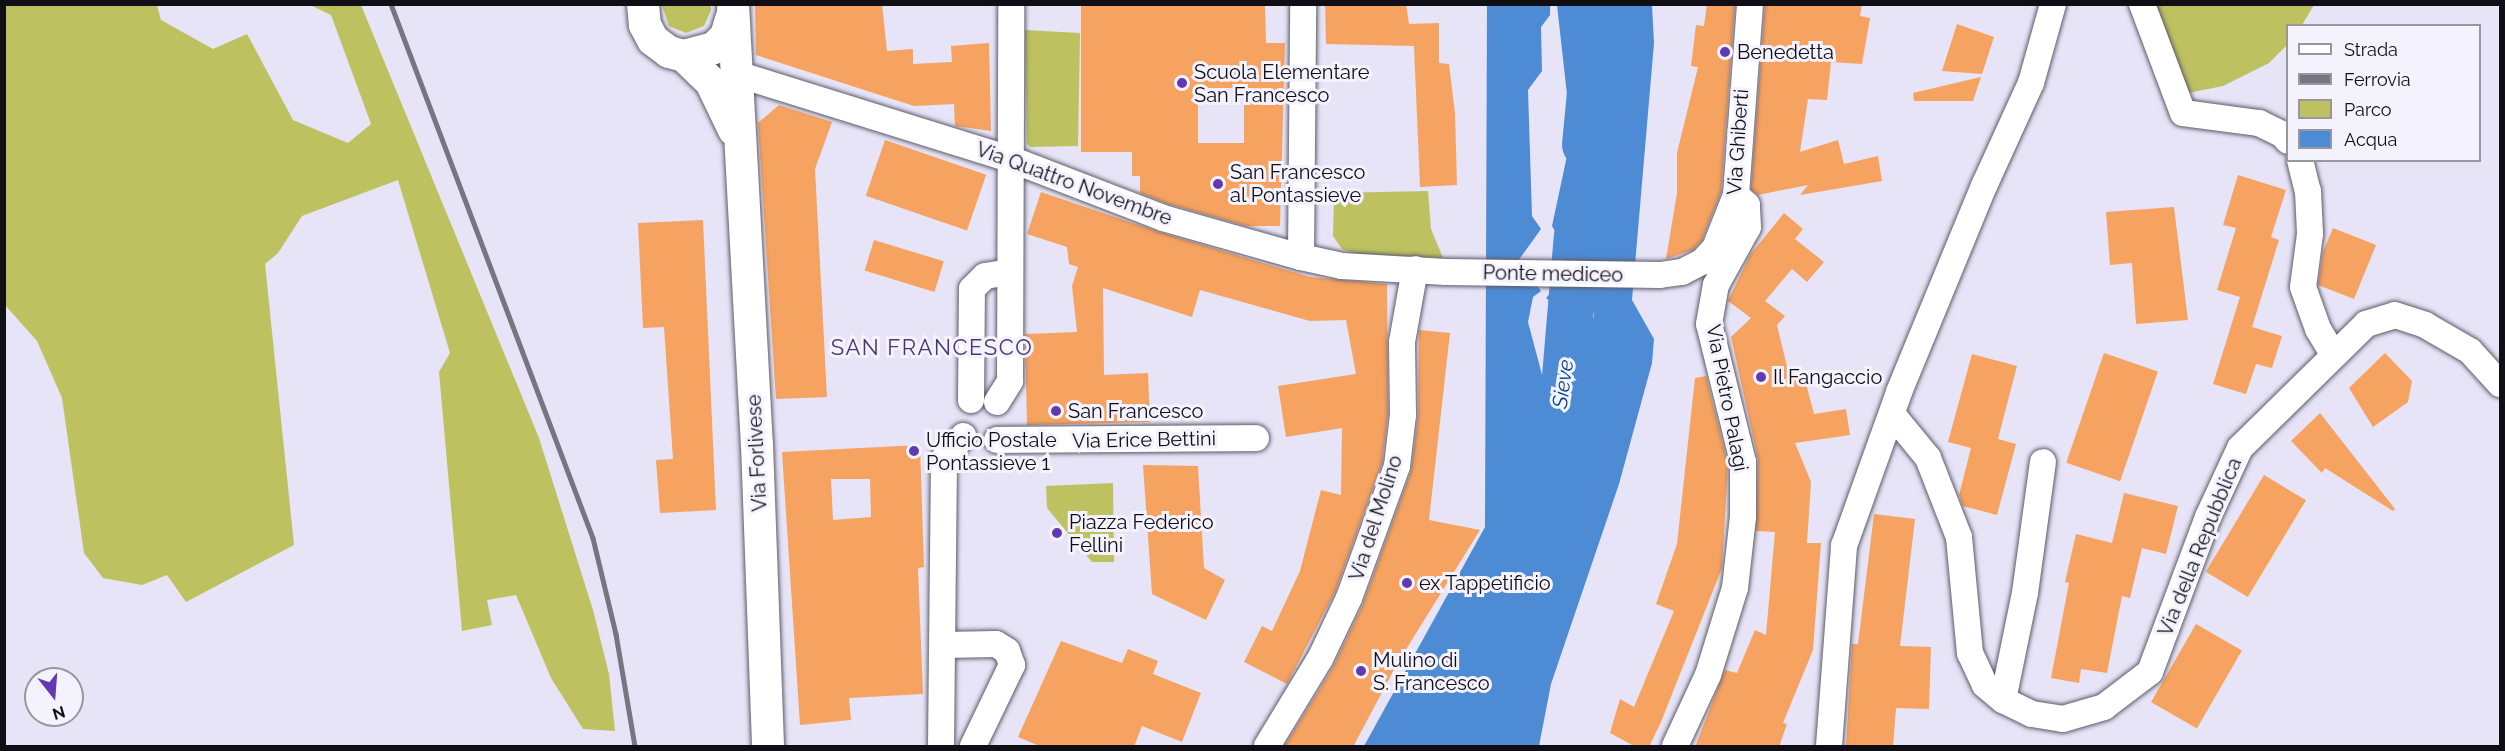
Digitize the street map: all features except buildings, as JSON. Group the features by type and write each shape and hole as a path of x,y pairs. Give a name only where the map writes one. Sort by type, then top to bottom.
{"street":[{"name":"Via Forlivese","path":"618,4 644,15 661,46 684,56 711,82 730,117 741,160"},
{"name":"Via Forlivese","path":"684,56 714,48 726,36 733,19 732,4"},
{"name":"Via Forlivese","path":"732,4 768,747"},
{"path":"997,440 1005,426 998,402 1010,381 1009,272 1013,160 1011,4"},
{"path":"1301,257 1303,4"},
{"name":"Via Ghiberti","path":"1660,275 1682,272 1702,262 1715,248 1736,195 1750,4"},
{"path":"1829,747 1844,546 1892,414 1984,186 2031,83 2054,4"},
{"path":"2142,4 2183,113 2259,123 2282,134 2286,139"},
{"path":"684,56 737,74"},
{"name":"Via Quattro Novembre","path":"737,74 1013,160 1163,218 1301,257 1342,266 1415,269"},
{"path":"2301,162 2308,191 2310,234 2303,288 2318,329 2333,354"},
{"name":"Via Pietro Palagi","path":"1675,747 1708,675 1735,588 1743,517 1743,462 1709,324 1716,285 1748,227 1747,205 1736,195"},
{"name":"Ponte mediceo","path":"1415,269 1446,272 1660,275"},
{"name":"Via del Molino","path":"1267,747 1320,659 1344,608 1397,466 1403,415 1402,342 1415,269"},
{"path":"941,747 944,459 963,436 960,415 971,400 972,289 985,276 1009,272"},
{"name":"Via della Repubblica","path":"1892,414 1928,458 1959,537 1970,653 1985,685 2003,700 2032,714 2063,719 2104,707 2150,672 2208,517 2240,448 2300,392 2333,354 2366,324 2395,315 2425,326 2470,351 2500,384"},
{"path":"971,400 998,402"},
{"name":"Via Erice Bettini","path":"963,436 978,444 997,440 1256,438"},
{"path":"2003,700 2025,593 2043,462"},
{"path":"943,645 996,644 1007,651 1011,665 973,747"}],"green space":[{"path":"5,4 157,5 161,20 213,49 247,34 293,120 348,143 371,124 331,15 310,5 361,5 539,438 593,610 609,674 615,731 583,729 551,678 516,595 487,600 492,625 462,631 439,372 450,353 398,180 302,216 278,253 265,264 294,545 186,602 167,575 142,585 103,578 84,553 62,398 37,341 5,305"},
{"path":"662,5 711,5 711,10 704,26 686,33 669,26"},
{"path":"2148,5 2314,5 2303,24 2286,24 2286,46 2269,63 2223,86 2183,94"},
{"path":"1025,30 1080,33 1078,146 1030,147 1027,144"},
{"path":"1428,191 1431,229 1443,258 1359,255 1342,249 1333,236 1334,193"},
{"path":"1113,483 1114,562 1092,562 1047,508 1046,486"}],"water":[{"name":"Sieve","path":"1487,5 1550,5 1550,15 1541,27 1542,71 1528,90 1532,216 1541,229 1518,261 1541,291 1533,297 1528,322 1545,386 1547,418 1571,406 1576,399 1584,379 1584,355 1594,315 1590,297 1579,295 1559,308 1546,298 1575,266 1552,226 1580,95 1591,78 1596,5 1652,5 1654,43 1632,300 1654,339 1652,363 1619,484 1551,684 1539,746 1364,746 1485,527"}],"waterway":[{"name":"Sieve","path":"1580,4 1590,93 1585,145"},
{"name":"Sieve","path":"1543,471 1563,401 1577,236"}],"railway":[{"path":"391,4 593,538 616,634 635,746"}],"place":[{"name":"Benedetta","path":"1725,52"},
{"name":"Scuola Elementare San Francesco","path":"1182,83"},
{"name":"San Francesco al Pontassieve","path":"1218,184"},
{"name":"Il Fangaccio","path":"1761,377"},
{"name":"San Francesco","path":"1056,411"},
{"name":"Ufficio Postale Pontassieve 1","path":"914,451"},
{"name":"Piazza Federico Fellini","path":"1057,533"},
{"name":"ex Tappetificio","path":"1407,583"},
{"name":"Mulino di S. Francesco","path":"1361,671"}],"district":[{"name":"SAN FRANCESCO","path":"932,348"}]}
